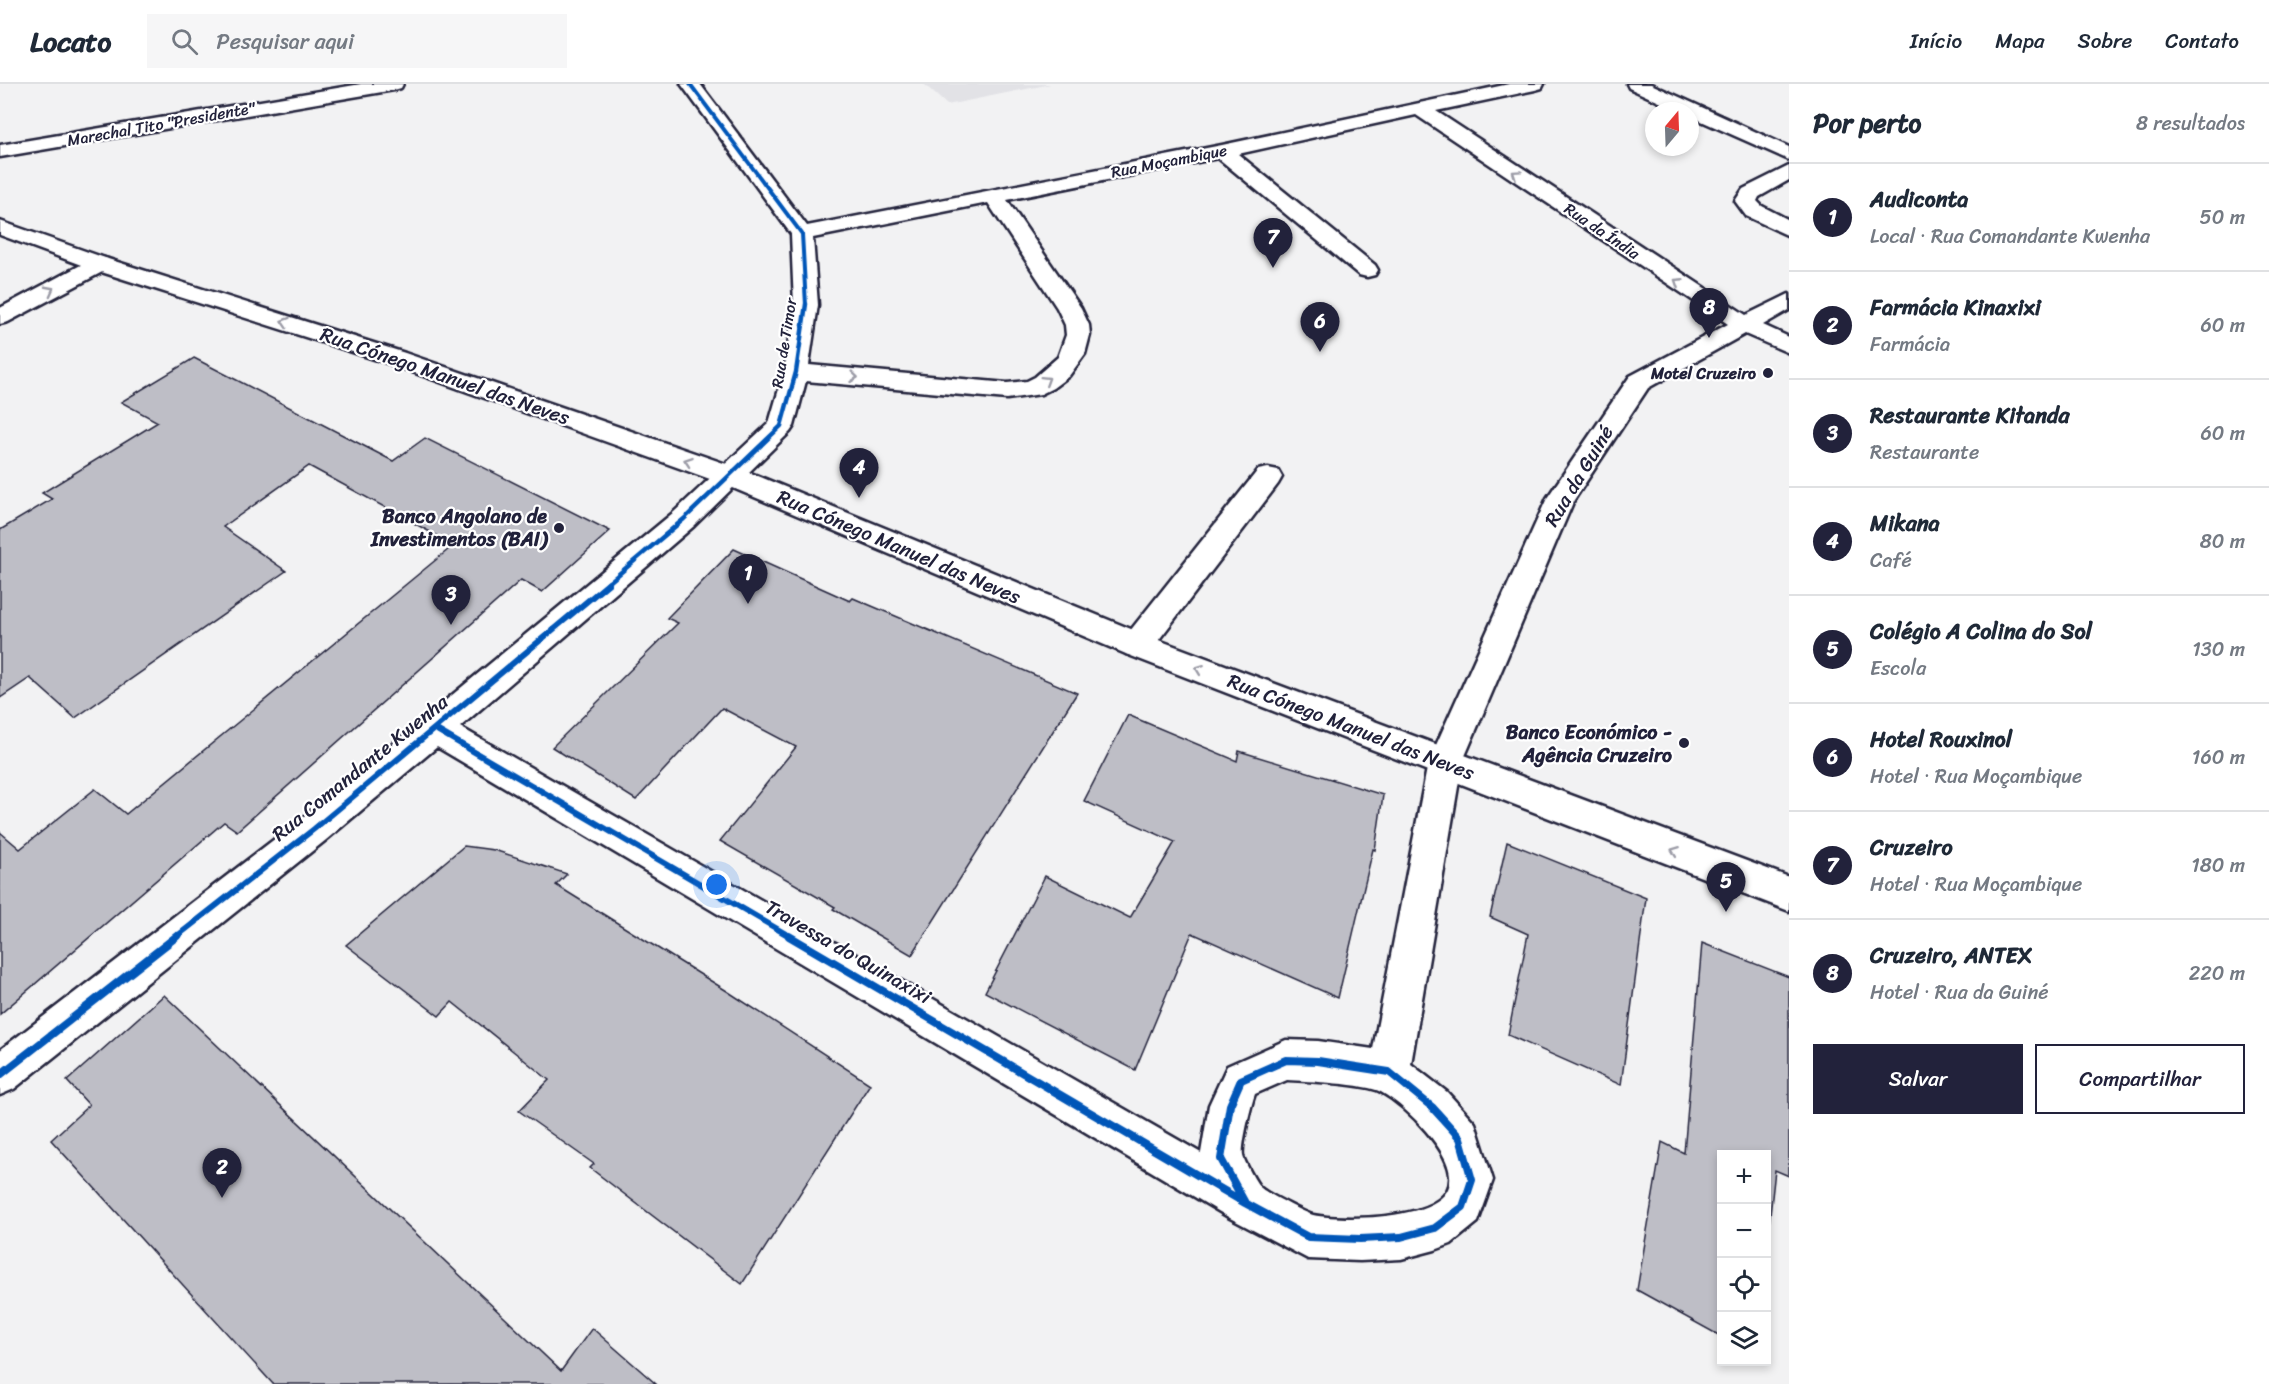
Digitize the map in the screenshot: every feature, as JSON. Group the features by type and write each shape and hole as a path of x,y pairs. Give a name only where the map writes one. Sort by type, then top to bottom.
{"street":[{"name":"Marechal Tito \"Presidente\"","path":"0,151 394,84"},
{"path":"690,84 802,234"},
{"name":"Rua Moçambique","path":"802,234 1221,151 1535,84"},
{"path":"1636,84 1789,154"},
{"name":"Rua da Índia","path":"1420,109 1745,325 1789,346"},
{"path":"1221,151 1366,270"},
{"path":"1789,172 1750,193 1746,201 1754,211 1789,229"},
{"path":"796,372 1007,391 1034,388 1051,378 1073,354 1078,338 1077,325 1069,308 994,196"},
{"name":"Rua Cónego Manuel das Neves","path":"0,228 100,264 396,358 731,476 802,508 1137,645 1789,894"},
{"name":"Rua de Timor","path":"731,476 781,426 796,372 806,305 802,234"},
{"path":"0,317 100,264"},
{"name":"Rua da Guiné","path":"1389,1072 1444,763 1557,508 1595,445 1639,382 1789,301"},
{"name":"Rua Comandante Kwenha","path":"0,1075 314,829 684,519 731,476"},
{"path":"1137,645 1268,477"},
{"name":"Travessa do Quinaxixi","path":"435,729 1245,1203 1308,1237 1360,1239 1401,1237 1436,1228 1463,1207 1472,1180 1460,1138 1432,1107 1389,1072"},
{"path":"1245,1203 1221,1159 1230,1105 1241,1080 1286,1060 1389,1072"}],"shaded area":[{"path":"924,84 1051,84 947,105"}],"building":[{"path":"194,358 393,461 425,438 610,531 542,592 521,580 237,831 224,822 0,1014 0,832 20,849 95,789 126,814 454,545 309,466 223,527 286,571 75,718 30,678 0,698 0,530 52,499 42,493 158,422 121,402"},
{"path":"734,549 850,601 853,598 1077,693 912,955 833,909 835,907 720,841 796,747 722,708 636,800 552,747 678,623 667,618"},
{"path":"1128,715 1237,761 1239,751 1383,795 1375,850 1373,849 1338,998 1192,933 1135,1070 985,992 1045,876 1130,918 1175,842 1084,801"},
{"path":"1507,842 1646,898 1621,1085 1508,1035 1528,934 1490,917"},
{"path":"464,846 494,850 567,874 556,885 727,991 870,1084 742,1284 590,1168 594,1164 519,1111 549,1080 452,1002 439,1016 346,945"},
{"path":"1702,943 1789,977 1789,1176 1775,1170 1771,1206 1771,1150 1717,1150 1717,1334 1637,1290 1662,1142 1684,1153"},
{"path":"164,995 561,1371 592,1328 656,1384 273,1384 51,1140 89,1105 67,1081"}],"cycle path":[{"path":"0,1075 314,829 435,729 684,519 781,426 796,372 806,305 802,234 690,84"},
{"path":"435,729 1245,1203 1308,1237 1360,1239 1401,1237 1435,1228 1463,1207 1472,1180 1460,1138 1432,1107 1389,1072 1318,1061 1286,1060 1241,1080 1230,1105 1221,1159 1245,1203"}],"place":[{"name":"Cruzeiro","path":"1273,268"},
{"name":"Cruzeiro, ANTEX","path":"1709,338"},
{"name":"Hotel Rouxinol","path":"1320,352"},
{"name":"Motel Cruzeiro","path":"1768,373"},
{"name":"Mikana","path":"859,498"},
{"name":"Banco Angolano de Investimentos (BAI)","path":"559,528"},
{"name":"Audiconta","path":"748,604"},
{"name":"Restaurante Kitanda","path":"451,625"},
{"name":"Banco Económico - Agência Cruzeiro","path":"1684,743"},
{"name":"Colégio A Colina do Sol","path":"1726,912"},
{"name":"Farmácia Kinaxixi","path":"222,1198"}]}
